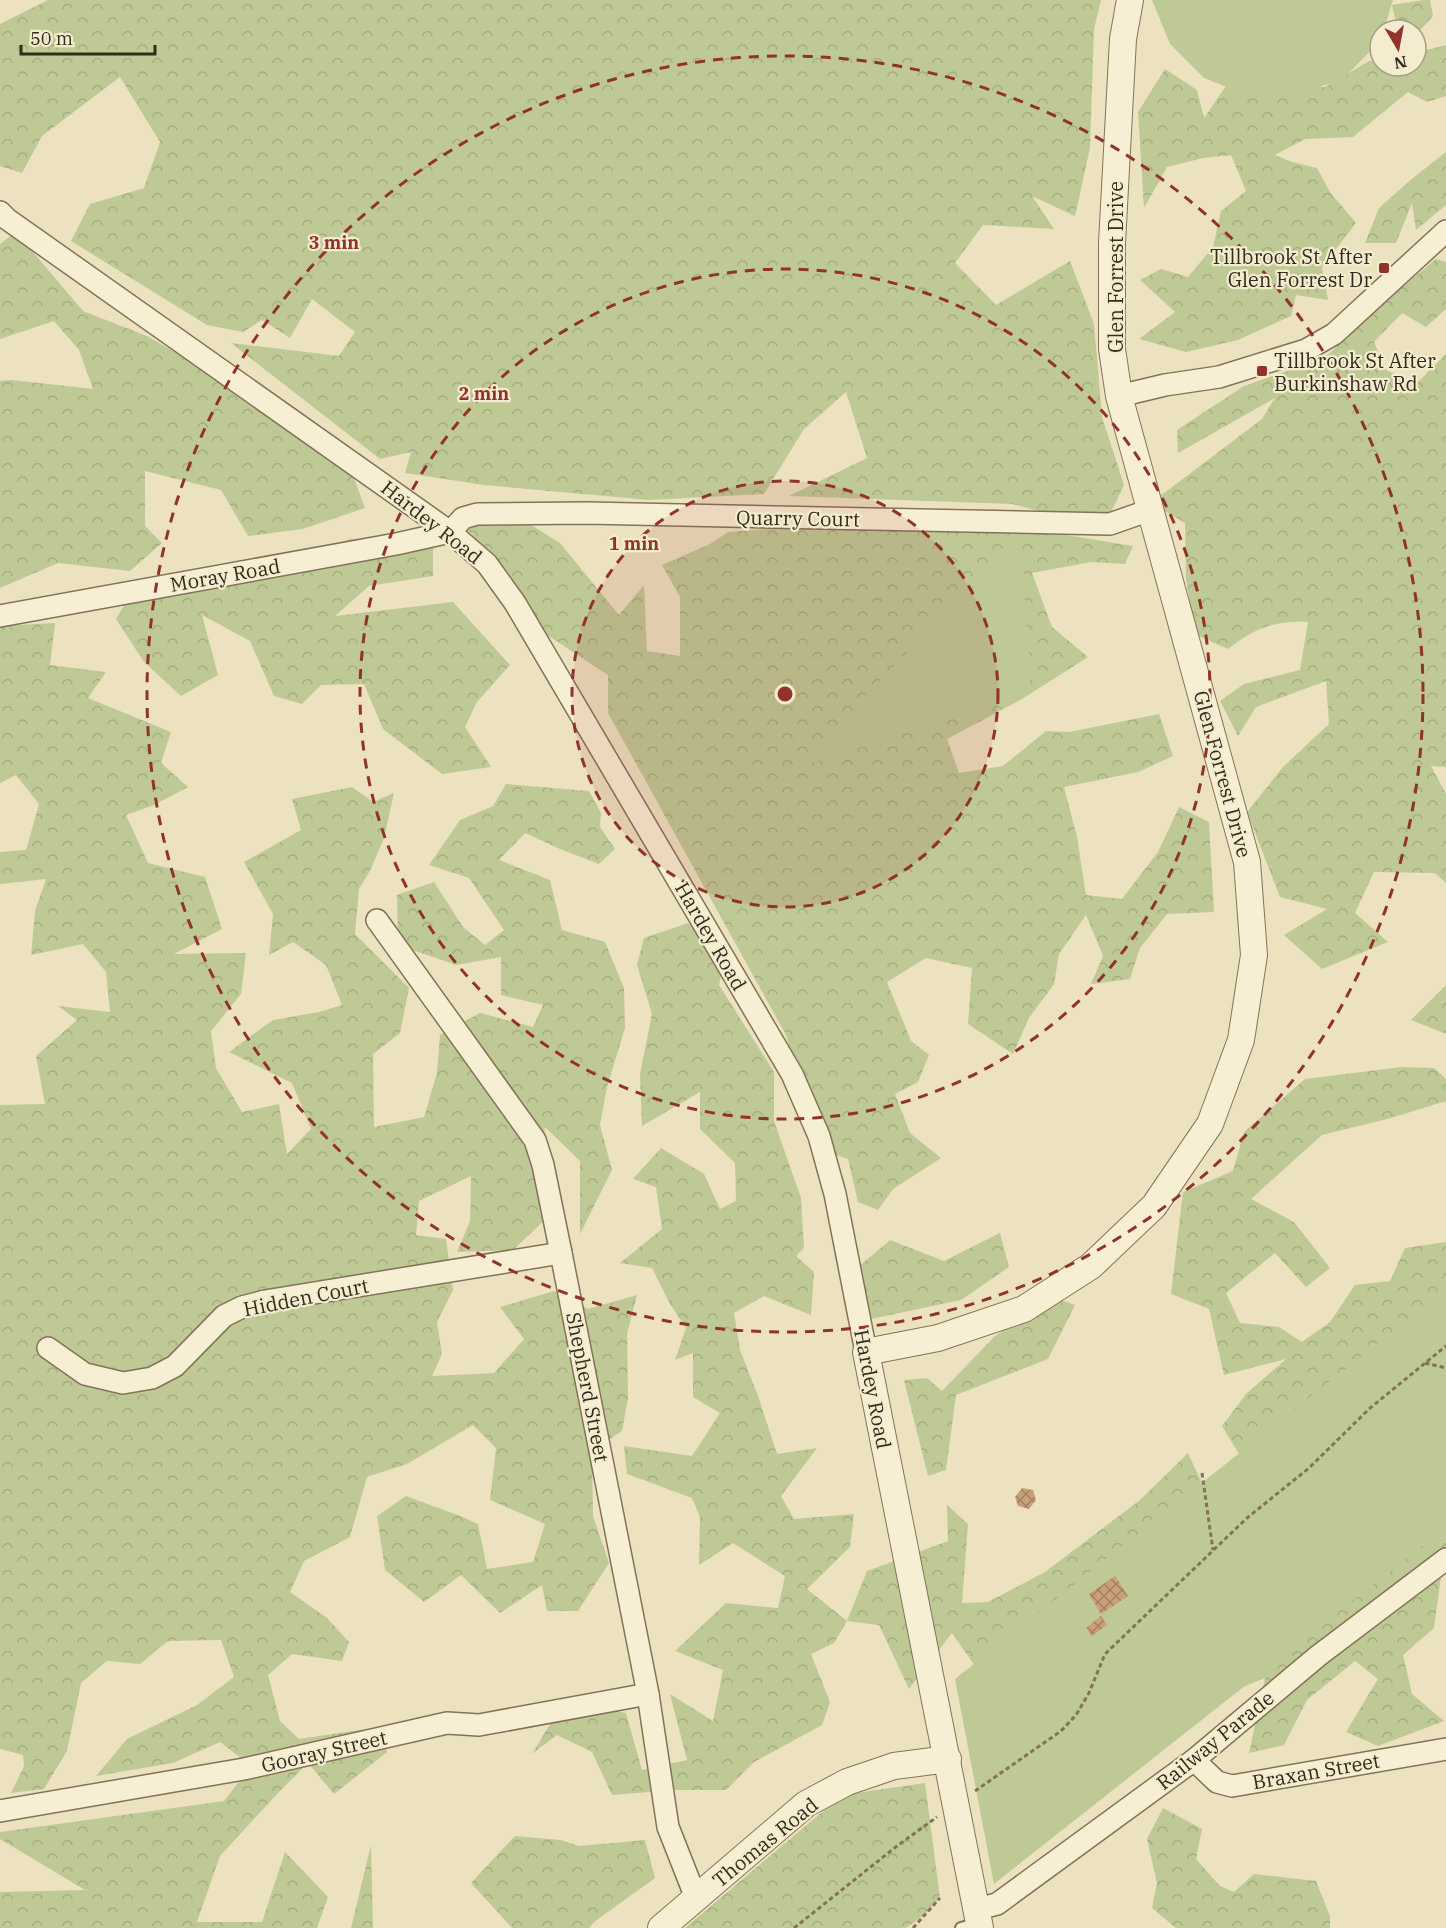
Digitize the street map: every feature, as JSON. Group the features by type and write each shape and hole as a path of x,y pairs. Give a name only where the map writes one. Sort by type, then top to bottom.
{"street":[{"name":"Glen Forrest Drive","path":"866,1352 938,1338 1024,1309 1091,1266 1154,1206 1210,1124 1241,1040 1254,955 1247,862 1119,396 1112,349 1112,243 1123,39 1130,0"},
{"name":"Hardey Road","path":"0,212 450,532 487,564 515,603 792,1074 819,1136 835,1194 957,1803 975,1922"},
{"path":"1119,396 1165,385 1219,377 1306,350 1334,334 1446,231"},
{"name":"Quarry Court","path":"450,532 463,518 477,514 586,513 1110,524 1150,510"},
{"name":"Moray Road","path":"0,616 396,544 450,532"},
{"name":"Shepherd Street","path":"377,920 535,1140 543,1164 648,1694 668,1827 696,1898"},
{"name":"Hidden Court","path":"48,1348 85,1374 123,1383 152,1378 175,1366 224,1316 242,1307 264,1301 561,1253"},
{"name":"Railway Parade","path":"975,1922 1194,1760 1318,1656 1446,1559"},
{"name":"Gooray Street","path":"0,1811 244,1769 447,1723 479,1725 648,1694"},
{"name":"Braxan Street","path":"1194,1760 1217,1782 1232,1786 1446,1749"},
{"name":"Thomas Road","path":"662,1928 806,1804 847,1782 894,1766 948,1759"}],"path":[{"path":"794,1928 897,1846 1060,1731 1076,1715 1089,1693 1105,1654 1247,1518 1309,1468 1369,1409 1446,1346"},
{"path":"1425,1363 1446,1368"},
{"path":"1202,1473 1213,1550"},
{"path":"912,1928 939,1898"}],"green space":[{"path":"48,0 1101,0 1094,29 1090,148 1075,216 1032,196 1054,229 983,225 955,263 996,305 1070,261 1094,324 1102,417 1124,485 1107,521 1092,525 1012,504 789,496 867,458 846,392 804,429 764,494 649,500 484,485 405,473 411,452 380,459 231,343 339,356 355,332 312,299 290,338 262,320 243,332 207,325 71,241 90,204 144,188 160,142 120,77 42,136 22,173 0,166 0,24"},
{"path":"1152,0 1393,0 1388,18 1368,18 1368,53 1341,81 1295,93 1237,91 1204,78 1170,44"},
{"path":"1430,0 1433,16 1428,22 1428,18 1395,18 1392,5"},
{"path":"1446,45 1446,96 1427,102 1408,92 1353,137 1305,139 1275,155 1317,168 1330,192 1356,223 1322,267 1328,300 1296,295 1291,316 1238,340 1186,352 1139,339 1175,312 1140,280 1161,269 1188,277 1213,247 1221,211 1246,191 1231,155 1203,158 1167,167 1144,208 1138,112 1165,69 1197,90 1204,118 1232,77 1325,87 1368,62 1368,78 1428,78 1428,50"},
{"path":"1446,152 1446,205 1416,230 1412,203 1396,243 1365,243 1379,208"},
{"path":"16,232 83,311 147,336 187,359 354,478 365,508 303,529 248,536 221,490 145,471 145,526 162,543 130,571 58,563 0,588 0,381 12,380 93,389 79,350 54,321 0,339 0,244"},
{"path":"1436,259 1446,262 1446,309 1426,327 1402,313 1374,342 1386,370 1417,383 1446,354 1446,767 1431,766 1446,794 1446,883 1435,873 1374,872 1355,913 1388,942 1322,969 1284,935 1327,909 1280,897 1247,812 1283,767 1329,724 1326,681 1256,707 1238,736 1220,701 1244,684 1300,670 1308,622 1275,624 1265,627 1228,649 1196,635 1186,579 1185,523 1151,503 1262,419 1275,398 1178,453 1177,430 1244,386 1325,358 1370,314"},
{"path":"515,515 560,543 619,615 644,585 647,651 680,656 680,597 662,565 710,544 728,532 861,522 1030,529 1133,546 1125,564 1091,562 1032,573 1052,627 1088,657 1022,699 947,739 959,773 1003,766 1046,731 1069,732 1159,714 1173,756 1138,772 1064,787 1077,837 1086,895 1122,899 1158,852 1179,807 1209,822 1214,912 1167,914 1140,948 1130,979 1091,984 1103,956 1086,915 1059,954 1054,984 1029,1018 1013,1054 968,1024 972,968 926,958 887,982 911,1041 929,1055 918,1082 895,1094 910,1133 941,1158 893,1189 878,1210 858,1202 848,1159 818,1149 786,1035 608,713 608,675 547,635 504,568 464,527"},
{"path":"1021,529 1031,693 802,766"},
{"path":"350,539 415,539 433,546 433,576 369,586 335,616 453,602 510,665 477,702 465,727 491,767 442,774 383,729 364,684 321,685 302,704 274,696 250,641 202,615 218,675 181,696 144,662 116,619 136,585 307,555"},
{"path":"55,623 50,665 106,672 88,698 171,732 161,763 188,787 154,805 126,815 148,863 205,877 222,929 174,954 246,953 241,994 211,1031 216,1068 242,1112 279,1104 287,1154 311,1129 292,1083 229,1052 273,1020 319,1012 342,1005 326,965 293,942 269,955 273,914 244,862 301,830 292,799 352,787 373,802 394,793 384,838 371,869 359,889 355,934 409,988 400,1033 373,1054 374,1127 424,1117 437,1073 440,1035 480,1013 533,1027 543,1005 501,995 501,957 456,965 398,945 397,895 434,882 463,927 485,945 504,930 469,878 429,865 460,820 493,806 506,784 589,791 601,813 600,827 615,849 599,864 525,833 499,860 550,880 562,930 605,942 624,988 625,1028 607,1087 600,1125 612,1170 580,1234 580,1161 545,1127 540,1164 555,1210 513,1250 457,1252 470,1221 471,1176 419,1201 416,1235 446,1239 453,1290 437,1322 442,1354 432,1376 494,1373 524,1339 500,1307 554,1291 588,1309 637,1295 627,1334 628,1398 622,1431 592,1451 593,1516 609,1563 578,1611 547,1611 542,1585 500,1613 461,1575 424,1602 385,1570 377,1516 406,1496 478,1524 487,1569 533,1562 545,1524 490,1500 496,1448 473,1425 407,1464 367,1477 350,1537 304,1561 290,1592 327,1618 349,1642 342,1661 292,1654 268,1675 280,1721 299,1739 380,1727 387,1752 334,1794 308,1763 220,1856 197,1922 262,1922 285,1852 328,1897 317,1928 0,1928 0,1892 85,1890 0,1839 0,1832 224,1801 251,1766 220,1742 173,1763 96,1776 127,1739 197,1705 234,1677 221,1640 168,1641 140,1664 107,1661 81,1683 67,1751 44,1789 11,1793 24,1766 23,1755 0,1749 0,1105 45,1104 36,1056 77,1020 58,1006 110,1012 106,972 83,944 31,955 35,911 46,879 0,884 0,852 26,850 39,804 16,775 0,783 0,626"},
{"path":"688,923 728,947 719,985 774,1072 774,1121 801,1198 804,1248 796,1256 814,1272 811,1315 764,1296 734,1313 740,1350 777,1454 817,1448 781,1496 794,1519 854,1514 850,1547 807,1589 847,1621 834,1643 811,1654 830,1702 822,1725 754,1762 726,1790 674,1790 612,1795 592,1752 557,1735 532,1754 564,1701 626,1713 642,1770 687,1760 670,1694 713,1721 723,1670 675,1651 726,1603 778,1608 785,1576 733,1543 699,1565 700,1517 692,1498 627,1474 624,1446 692,1456 720,1413 693,1397 693,1353 675,1360 686,1328 670,1304 652,1268 620,1263 662,1229 656,1187 633,1179 661,1148 704,1174 720,1209 736,1201 735,1163 700,1129 700,1092 642,1126 640,1074 652,1014 637,965 644,938"},
{"path":"1445,986 1446,1034 1411,1020"},
{"path":"1402,1067 1434,1068 1446,1079 1446,1101 1391,1118 1322,1135 1251,1199 1294,1222 1330,1268 1306,1287 1275,1253 1226,1293 1240,1323 1279,1327 1302,1342 1330,1322 1355,1285 1390,1281 1405,1248 1446,1242 1446,1322 1315,1427 1276,1508 1276,1544 1252,1567 1233,1557 1172,1553 1113,1562 1088,1578 1033,1631 975,1666 952,1633 909,1689 879,1625 847,1621 867,1571 948,1541 947,1505 968,1524 962,1603 988,1602 1045,1572 1140,1500 1188,1453 1213,1507 1235,1498 1239,1454 1222,1426 1246,1394 1286,1359 1224,1375 1209,1309 1171,1294 1183,1192 1233,1171 1244,1132 1305,1079"},
{"path":"1000,1233 1009,1267 961,1300 871,1319 858,1267 890,1240 944,1261"},
{"path":"1446,1289 1446,1527 994,1884 955,1679"},
{"path":"1053,1297 1075,1305 1048,1359 956,1395 946,1470 928,1476 904,1380 927,1378 942,1391 995,1336"},
{"path":"1446,1478 1446,1568 1442,1569 1434,1628 1403,1655 1412,1694 1444,1721 1378,1746 1346,1732 1378,1679 1355,1661 1307,1700 1284,1745 1249,1753 1265,1678 1194,1707"},
{"path":"925,1783 940,1898 923,1916 906,1928 685,1928 842,1795"},
{"path":"1163,1808 1202,1829 1196,1859 1220,1886 1234,1892 1254,1874 1316,1881 1330,1916 1330,1928 1176,1928 1152,1908 1157,1883 1147,1839"},
{"path":"515,1836 561,1840 579,1846 645,1840 655,1878 589,1928 512,1928 471,1883"},
{"path":"371,1845 373,1928 351,1928"}],"building":[{"path":"1022,1488 1033,1490 1036,1500 1029,1509 1018,1506 1015,1497"},
{"path":"1115,1576 1128,1596 1101,1614 1089,1594"},
{"path":"1101,1616 1107,1625 1092,1636 1086,1628"}],"place":[{"name":"Tillbrook St After Glen Forrest Dr","path":"1384,268"},
{"name":"Tillbrook St After Burkinshaw Rd","path":"1262,371"}]}
